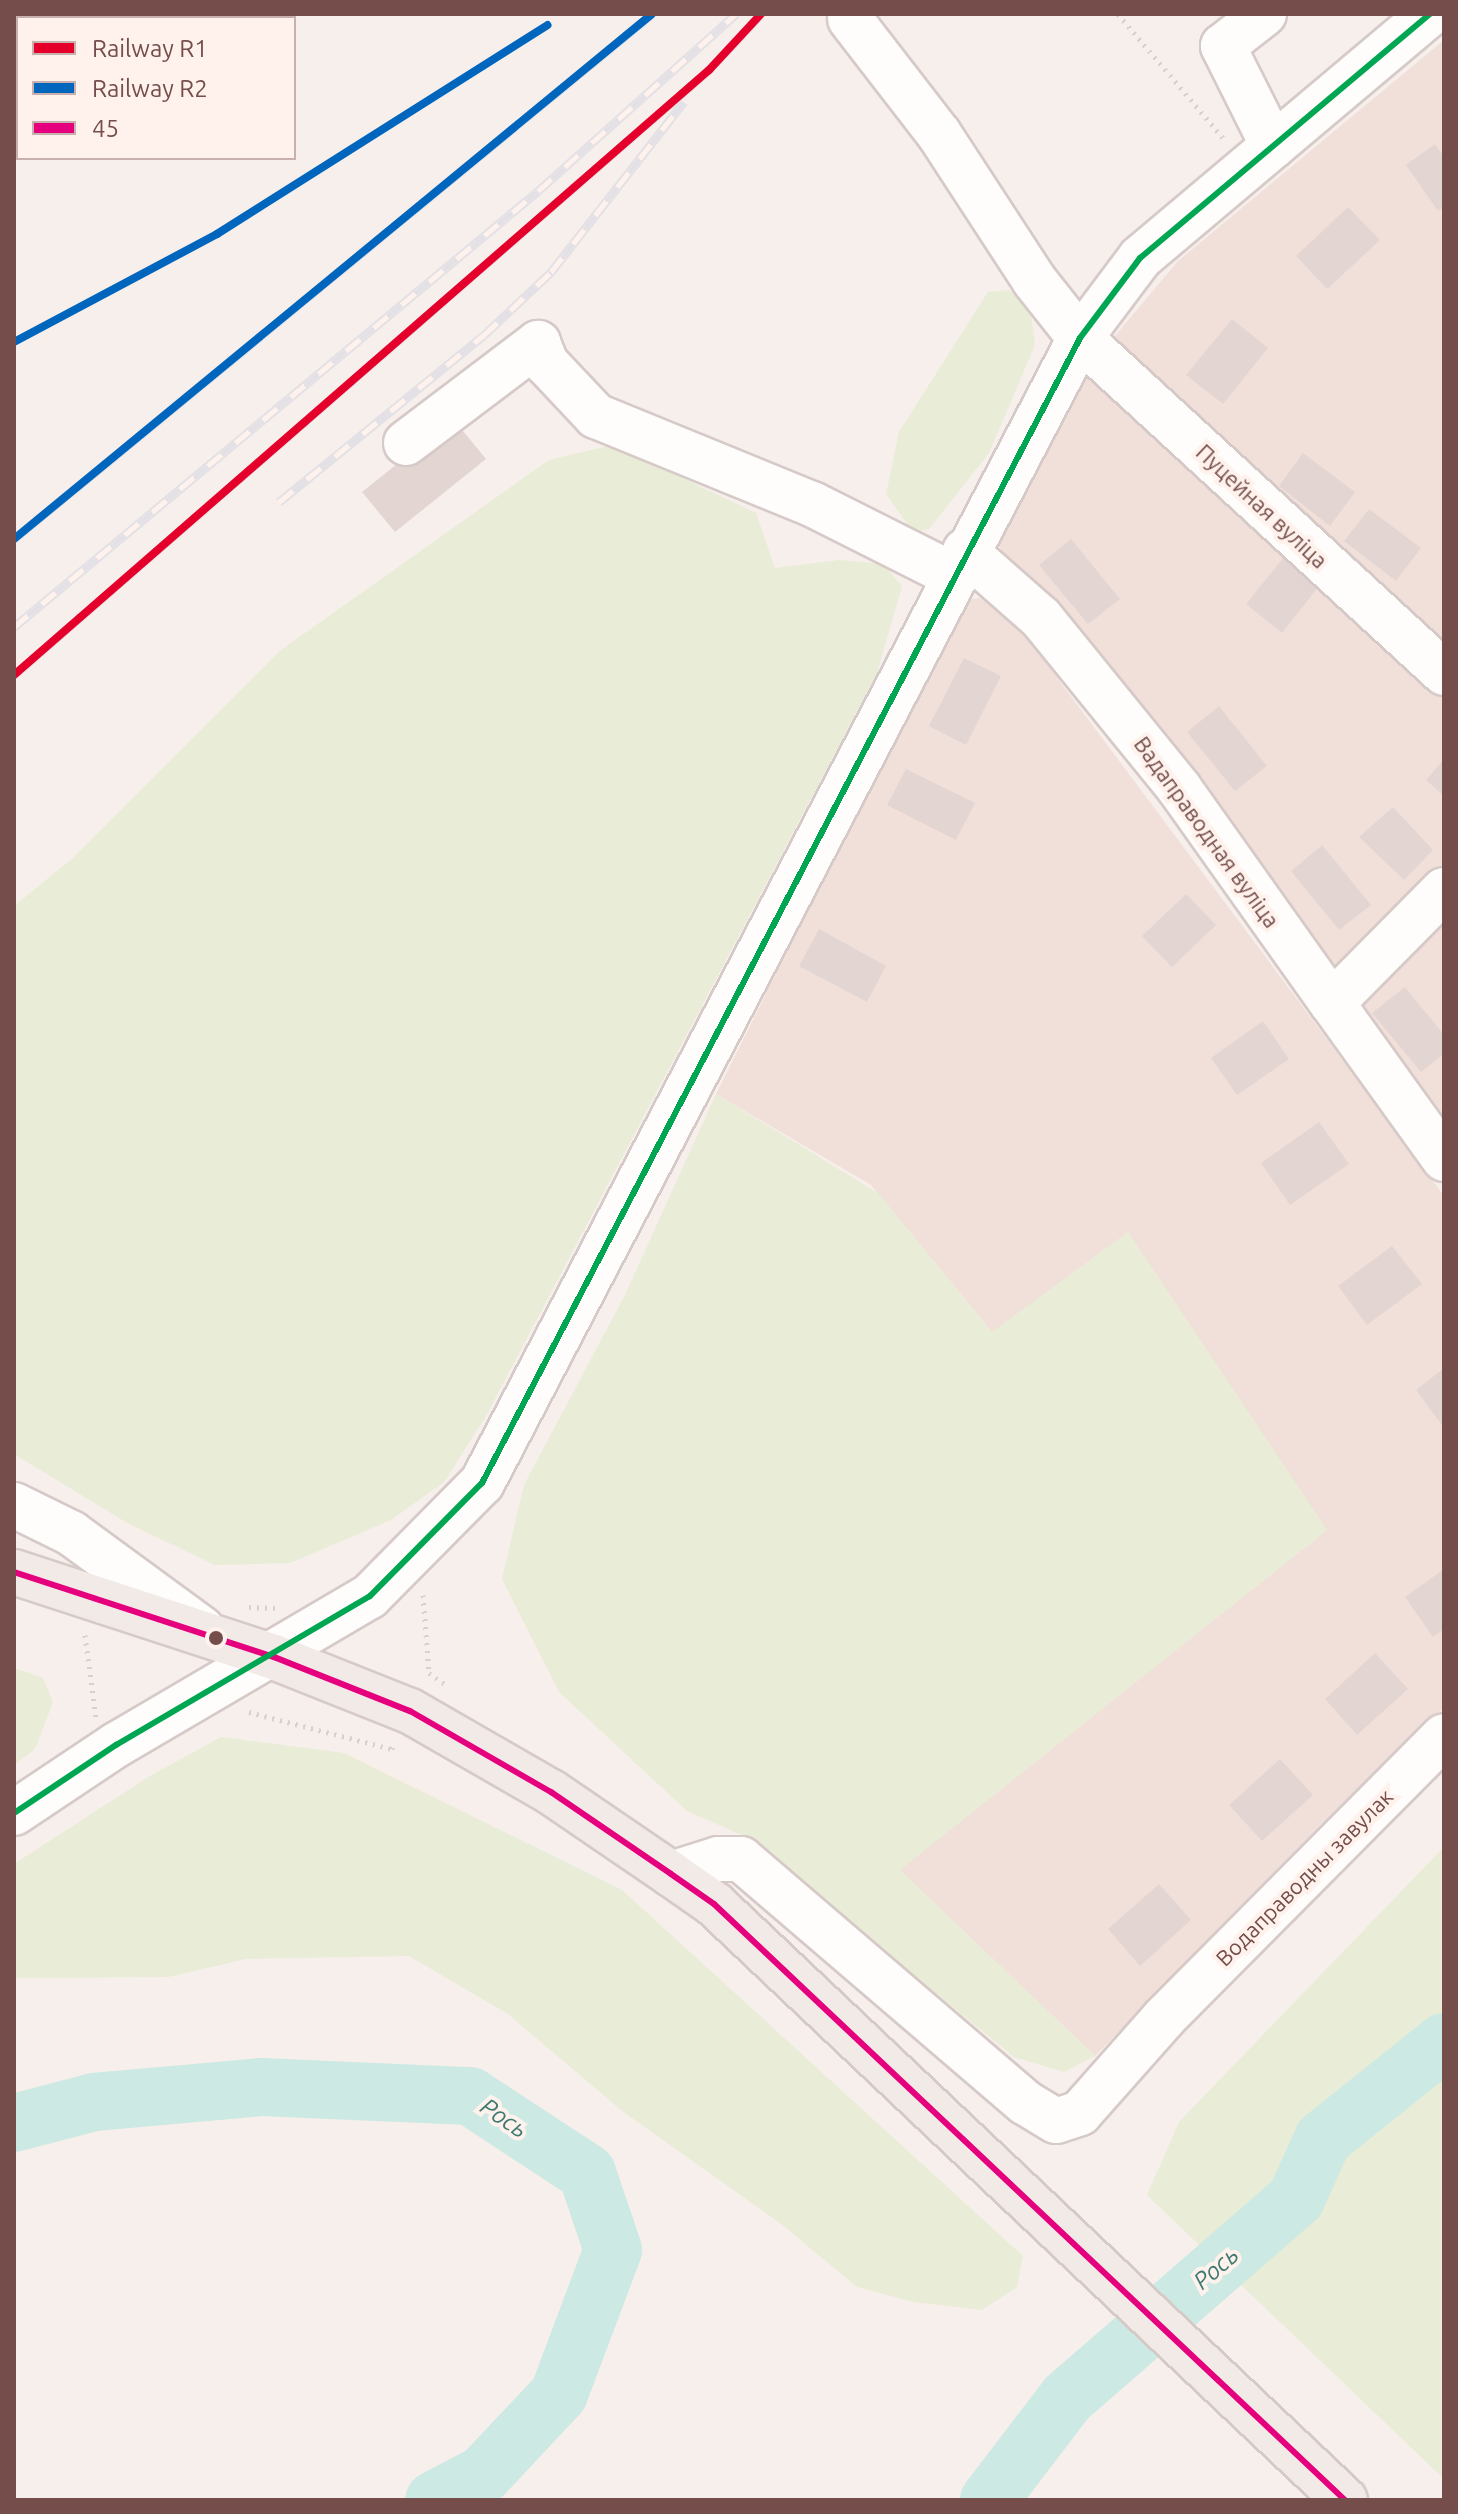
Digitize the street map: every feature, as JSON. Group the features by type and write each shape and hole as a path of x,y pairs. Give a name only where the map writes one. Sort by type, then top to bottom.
{"main road":[{"path":"14,1572 274,1657 410,1711 551,1792 671,1874 714,1904 1085,2259 1345,2500"}],"street":[{"path":"1260,157 1223,46 1264,14"},
{"path":"14,1813 116,1745 274,1657 370,1596 482,1483 959,563 1080,338 1140,258 1430,14"},
{"name":"Пуцейная вуліца","path":"850,19 939,134 1034,280 1080,338 1444,673"},
{"name":"Вадаправодная вуліца","path":"406,443 538,343 546,363 596,416 959,563 1041,618 1149,752 1332,1003"},
{"path":"1444,890 1332,1003 1444,1159"},
{"path":"14,1505 71,1533 211,1636"},
{"name":"Водаправодны завулак","path":"671,1874 718,1859 741,1859 1026,2103 1056,2121 1080,2113 1164,2018 1444,1736"}],"path":[{"path":"1118,14 1260,157"}],"shaded area":[{"path":"1444,40 1444,1141 1005,557 993,534 1098,356 1178,261"},
{"path":"979,598 1008,612 1444,1196 1444,1708 1321,1824 1095,2056 899,1870 1327,1530 992,1332 871,1185 716,1094 962,601"}],"green space":[{"path":"1009,290 1030,308 1035,345 989,453 929,529 913,532 886,494 899,432 988,292"},
{"path":"613,445 756,513 775,568 839,560 883,564 902,586 877,673 486,1416 444,1482 391,1520 290,1563 215,1565 129,1524 14,1454 14,906 73,858 281,650 549,460"},
{"path":"716,1094 878,1193 992,1332 1128,1232 1327,1530 900,1870 1095,2056 1064,2072 1014,2057 744,1836 687,1811 559,1692 502,1579 524,1485 625,1295"},
{"path":"14,1668 43,1678 53,1702 35,1749 14,1765"},
{"path":"221,1737 344,1753 622,1890 1023,2256 1017,2287 982,2310 914,2302 857,2287 780,2223 622,2111 508,2014 409,1956 246,1959 168,1977 14,1978 14,1864 150,1776"},
{"path":"1444,1847 1444,2479 1147,2195 1179,2122"}],"building":[{"path":"1435,144 1444,157 1444,207 1438,211 1406,165"},
{"path":"1348,207 1380,240 1327,289 1296,256"},
{"path":"1232,319 1268,348 1223,404 1186,375"},
{"path":"453,419 486,459 395,532 362,492"},
{"path":"1303,453 1355,492 1330,526 1279,486"},
{"path":"1369,509 1421,548 1396,581 1344,541"},
{"path":"1071,539 1120,599 1088,624 1039,565"},
{"path":"1291,548 1327,576 1282,633 1246,604"},
{"path":"964,658 1001,676 966,745 929,726"},
{"path":"1219,706 1267,766 1235,791 1187,732"},
{"path":"1444,759 1444,796 1426,780"},
{"path":"906,769 975,803 956,840 887,805"},
{"path":"1393,807 1433,850 1404,880 1359,837"},
{"path":"1322,845 1371,905 1339,930 1291,871"},
{"path":"1186,894 1216,925 1172,967 1142,936"},
{"path":"819,929 886,966 867,1002 799,966"},
{"path":"1405,987 1444,1035 1444,1054 1421,1072 1372,1013"},
{"path":"1263,1021 1289,1059 1237,1095 1211,1058"},
{"path":"1319,1122 1349,1164 1290,1205 1261,1163"},
{"path":"1392,1246 1422,1284 1367,1325 1338,1286"},
{"path":"1444,1368 1444,1428 1416,1390"},
{"path":"1444,1569 1444,1629 1433,1637 1405,1597"},
{"path":"1375,1653 1408,1689 1357,1735 1325,1699"},
{"path":"1280,1759 1313,1795 1262,1841 1229,1805"},
{"path":"1159,1884 1191,1920 1140,1966 1108,1929"}],"waterway":[{"name":"Рось","path":"989,2500 1067,2398 1296,2199 1323,2139 1444,2042"},
{"name":"Рось","path":"14,2123 94,2102 261,2087 470,2096 587,2173 613,2250 559,2394 484,2474 434,2500"}],"railway":[{"path":"14,539 652,14"},
{"path":"14,627 538,191 736,14"},
{"path":"14,675 709,70 761,14"},
{"path":"279,502 484,335 551,272 684,102"}],"rail line":[{"name":"R2","path":"14,539 652,14"},
{"name":"R1","path":"14,675 709,70 761,14"},
{"name":"R2","path":"14,342 217,234 547,25"}],"transit line":[{"path":"14,1813 116,1745 370,1596 482,1483 1080,338 1140,258 1430,14"},
{"name":"45","path":"14,1572 274,1657 410,1711 551,1792 671,1874 714,1904 1345,2500"}]}
